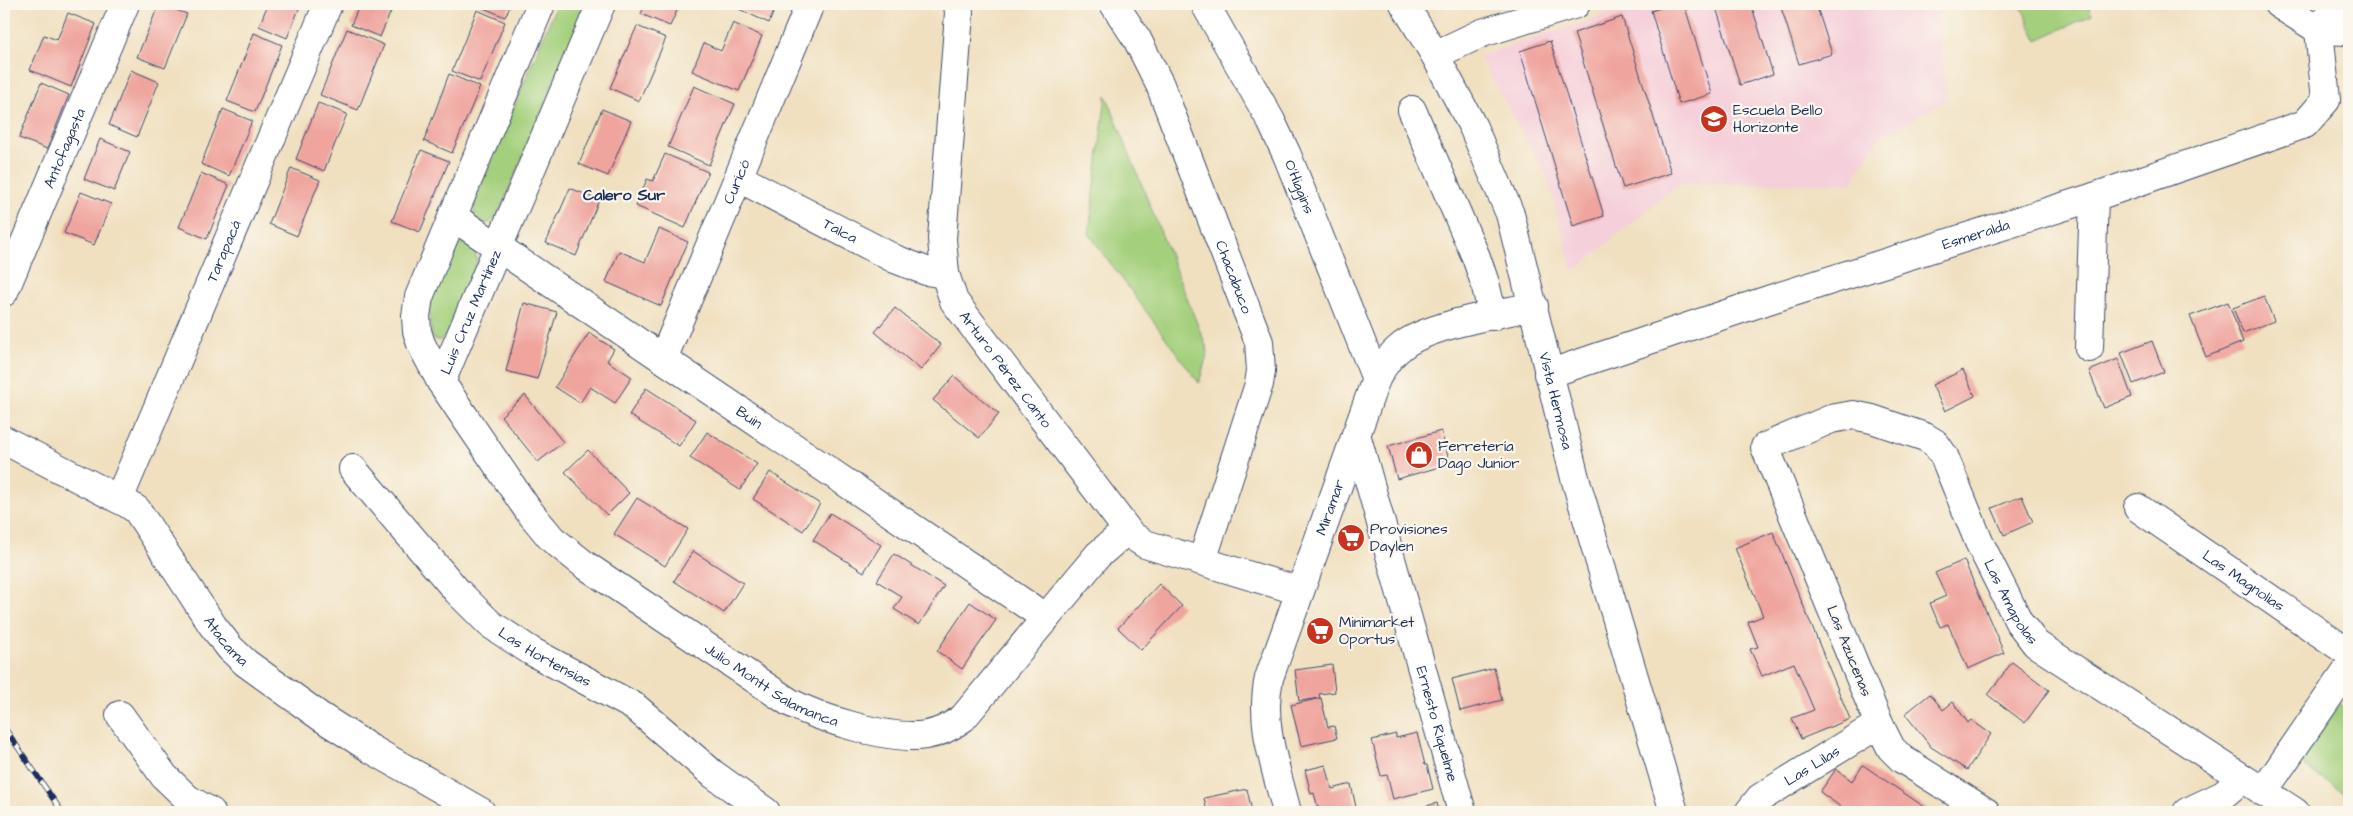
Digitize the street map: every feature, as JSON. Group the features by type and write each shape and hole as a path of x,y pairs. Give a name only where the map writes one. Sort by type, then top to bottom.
{"street":[{"name":"Antofagasta","path":"4,292 125,4"},
{"name":"Tarapacá","path":"119,499 328,4"},
{"name":"Luis Cruz Martínez","path":"441,382 421,344 416,316 419,297 540,4"},
{"name":"Luis Cruz Martínez","path":"441,382 600,4"},
{"name":"Curicó","path":"663,359 810,4"},
{"name":"Arturo Pérez Canto","path":"958,4 959,13 942,239 945,274 949,290 960,311 1126,531 1145,544 1300,591"},
{"name":"Chacabuco","path":"1114,4 1146,54 1160,85 1259,342 1261,371 1259,384 1202,561"},
{"name":"O'Higgins","path":"1205,4 1271,121 1287,155 1376,379"},
{"name":"Vista Hermosa","path":"1404,4 1435,55 1474,127 1507,206 1534,306 1548,374 1590,532 1674,812"},
{"path":"1435,55 1482,33 1576,4"},
{"path":"2278,4 2319,30 2349,31"},
{"path":"2319,30 2337,4"},
{"name":"Esmeralda","path":"1548,374 1762,302 2094,197 2305,124 2326,100 2319,30"},
{"path":"1412,110 1476,257 1485,283 1492,316"},
{"name":"Talca","path":"739,178 895,259 926,271 945,274"},
{"path":"2089,348 2094,197"},
{"name":"Buin","path":"452,216 1046,618"},
{"name":"Miramar","path":"1287,812 1269,743 1265,706 1269,678 1376,379 1392,356 1413,338 1439,329 1534,306"},
{"name":"Julio Montt Salamanca","path":"441,382 528,510 557,544 593,571 781,697 806,711 844,724 912,736 940,732 952,726 973,708 1098,555 1126,531"},
{"name":"Las Amapolas","path":"1765,447 1831,419 1853,415 1925,437 1935,443 1944,456 1979,542 2019,622 2029,637 2044,650 2295,812"},
{"name":"Ernesto Riquelme","path":"1356,434 1462,812"},
{"name":"Atacama","path":"4,440 119,499 143,516 213,626 230,648 246,663 312,711 371,749 481,812"},
{"name":"Las Azucenas","path":"1765,447 1879,724 1891,748 1902,759 1986,812"},
{"name":"Las Hortensias","path":"353,469 457,592 490,624 531,651 636,708 713,774 766,812"},
{"name":"Las Magnolias","path":"2138,508 2349,653"},
{"path":"2187,812 2223,795 2253,786 2349,668"},
{"path":"120,715 164,776 188,799 211,812"},
{"name":"Las Lilas","path":"1749,812 1760,798 1879,724"}],"shaded area":[{"name":"Escuela Bello Horizonte","path":"1639,4 1937,4 1947,100 1879,138 1851,183 1679,184 1573,272 1547,176 1479,56"}],"green space":[{"path":"557,4 586,4 499,213 491,222 485,224 474,217 475,201"},
{"path":"2020,4 2087,4 2092,15 2037,40"},
{"path":"1106,95 1208,351 1199,383 1089,234"},
{"path":"463,243 468,244 475,250 477,264 448,333 441,340 436,340 432,337 428,307 455,246"},
{"path":"2340,704 2349,710 2349,797 2300,763"}],"building":[{"path":"159,4 187,14 165,68 137,57"},
{"path":"268,4 301,4 287,38 259,26"},
{"path":"360,4 394,4 380,37 351,25"},
{"path":"478,4 511,4 505,17"},
{"path":"645,4 680,4 670,26 641,14"},
{"path":"728,4 777,4 769,23"},
{"path":"1673,4 1684,4 1712,94 1679,104 1651,11"},
{"path":"1715,4 1751,4 1773,74 1740,85"},
{"path":"1780,4 1816,4 1832,54 1799,64"},
{"path":"477,10 505,22 480,82 452,71"},
{"path":"68,13 96,24 71,87 30,70 44,35 57,40"},
{"path":"1622,17 1671,173 1623,188 1574,33"},
{"path":"733,23 762,36 739,91 692,71 704,43 721,51"},
{"path":"637,26 666,38 639,101 610,88"},
{"path":"347,29 384,45 358,110 320,95"},
{"path":"254,33 282,45 255,112 227,101"},
{"path":"1550,41 1604,216 1573,226 1520,51"},
{"path":"131,70 159,82 137,137 109,125"},
{"path":"449,74 480,87 452,153 424,141"},
{"path":"41,83 69,95 47,149 19,138"},
{"path":"694,86 735,104 709,165 668,147"},
{"path":"318,103 347,114 324,171 296,159"},
{"path":"223,109 252,121 229,176 201,164"},
{"path":"602,109 631,121 608,176 579,164"},
{"path":"100,139 130,152 114,191 84,179"},
{"path":"421,150 449,161 420,232 392,221"},
{"path":"665,154 708,172 685,228 636,206 647,179 653,181"},
{"path":"291,168 320,180 297,236 269,224"},
{"path":"201,173 229,185 207,239 179,227"},
{"path":"570,188 599,200 576,256 546,243"},
{"path":"81,192 111,204 94,245 64,233"},
{"path":"659,229 688,242 661,306 606,282 619,251 645,262"},
{"path":"2264,296 2274,321 2243,333 2233,308"},
{"path":"2228,302 2243,342 2206,357 2190,316"},
{"path":"524,303 557,312 537,379 506,371"},
{"path":"895,308 941,345 921,370 875,332"},
{"path":"589,333 614,349 607,361 632,377 615,403 590,387 580,403 555,387"},
{"path":"2152,341 2164,372 2133,384 2121,353"},
{"path":"2118,359 2132,397 2104,408 2089,371"},
{"path":"1963,370 1975,396 1945,411 1932,385"},
{"path":"954,376 999,414 979,438 933,400"},
{"path":"646,388 696,420 679,446 629,415"},
{"path":"525,395 563,442 538,462 501,416"},
{"name":"Ferretería Dago Junior","path":"1441,431 1450,464 1397,479 1388,446"},
{"path":"707,432 757,464 740,490 690,458"},
{"path":"588,450 629,493 607,515 565,472"},
{"path":"770,472 820,504 803,531 753,499"},
{"path":"2022,496 2033,522 2004,535 1992,508"},
{"path":"637,498 688,529 665,566 614,534"},
{"path":"830,513 881,545 864,572 813,540"},
{"path":"1773,532 1850,719 1801,739 1792,718 1814,710 1794,663 1762,676 1750,649 1758,647 1748,622 1763,616 1735,548"},
{"path":"693,551 743,583 724,613 674,581"},
{"path":"894,554 944,586 919,625 894,609 902,597 877,581"},
{"path":"1964,560 2004,653 1968,669 1948,624 1940,627 1930,603 1946,596 1935,573"},
{"path":"1159,584 1182,606 1141,650 1118,628"},
{"path":"970,602 996,620 962,669 937,651"},
{"path":"2012,662 2049,690 2025,723 1988,695"},
{"path":"1332,665 1335,692 1319,694 1320,698 1299,701 1295,670"},
{"path":"1494,668 1502,700 1460,711 1452,679"},
{"path":"1930,694 1943,710 1953,702 1968,723 1971,720 1991,734 1967,770 1931,747 1905,714"},
{"path":"1321,698 1328,727 1334,726 1337,738 1301,746 1291,705"},
{"path":"1417,733 1433,789 1393,799 1387,775 1381,776 1372,740 1396,734 1396,738"},
{"path":"1326,765 1332,789 1351,784 1357,812 1319,812 1314,793 1311,794 1305,770"},
{"path":"1863,765 1932,812 1848,812 1820,792 1836,769 1852,781"},
{"path":"1247,789 1252,812 1207,812 1204,798"},
{"path":"1437,803 1439,812 1405,812"}],"railway":[{"path":"4,727 62,812"}],"place":[{"name":"Escuela Bello Horizonte","path":"1714,119"},
{"name":"Ferretería Dago Junior","path":"1419,455"},
{"name":"Provisiones Daylen","path":"1351,538"},
{"name":"Minimarket Oportus","path":"1320,631"}],"district":[{"name":"Calero Sur","path":"624,195"}]}
